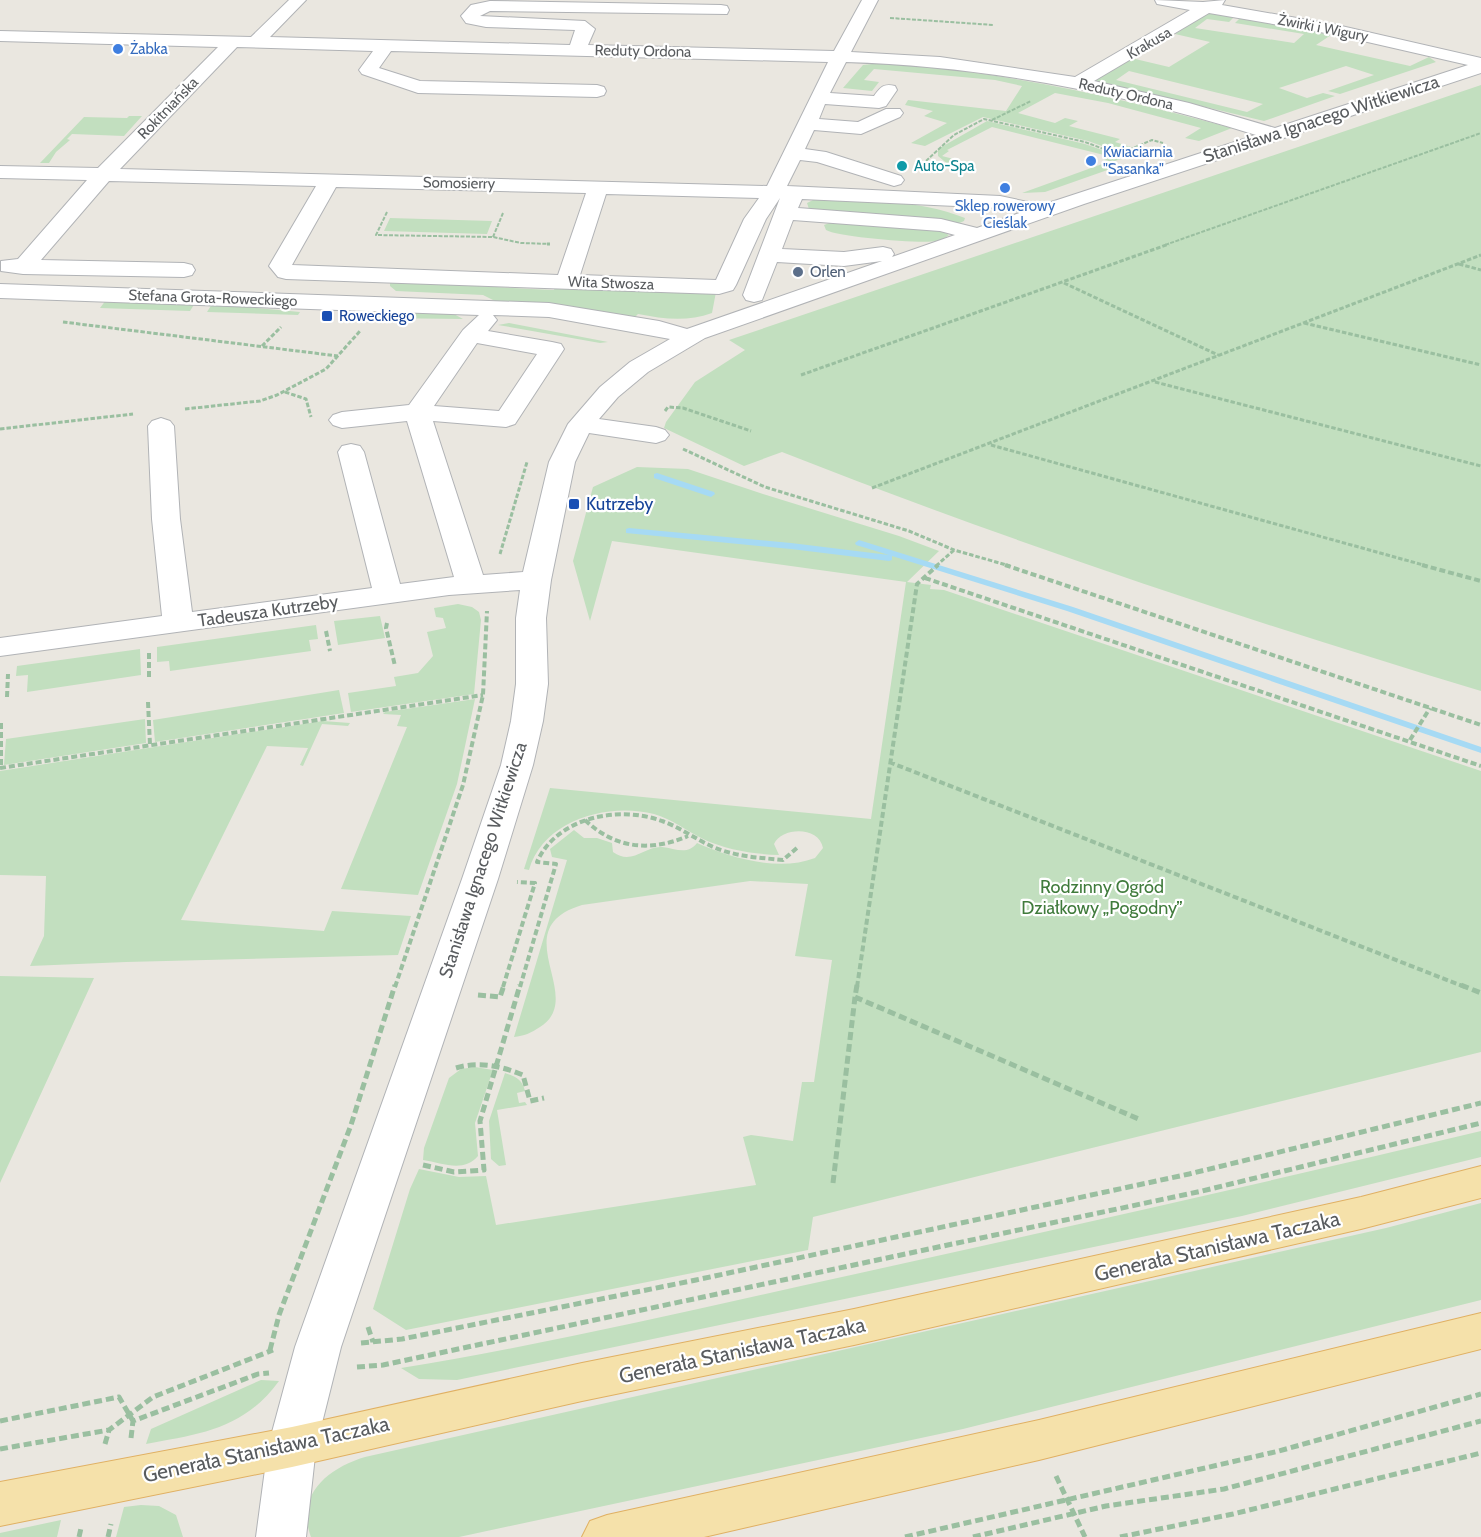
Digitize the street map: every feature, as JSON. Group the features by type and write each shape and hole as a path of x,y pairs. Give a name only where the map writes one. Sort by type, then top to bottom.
{"main road":[{"name":"Generała Stanisława Taczaka","path":"0,1504 292,1447 570,1385 855,1328 1349,1216 1481,1182"},
{"path":"607,1537 1039,1440 1481,1331"}],"street":[{"path":"256,42 298,0"},
{"name":"Wita Stwosza","path":"330,180 280,266 286,272 719,287 725,285 755,219 784,192 792,154 818,98 870,0"},
{"name":"Żwirki i Wigury","path":"1163,0 1213,4 1368,36 1481,65"},
{"name":"Krakusa","path":"1078,83 1213,4"},
{"path":"577,49 585,29 579,25 486,22 472,19 470,16 477,9 490,6 722,6 715,40"},
{"name":"Reduty Ordona","path":"0,36 577,49 715,40 842,55 971,66 1078,83 1181,106 1277,135"},
{"name":"Rokitniańska","path":"104,174 233,41"},
{"path":"386,45 368,70 418,87 597,91"},
{"name":"Stanisława Ignacego Witkiewicza","path":"281,1537 292,1447 315,1359 517,765 527,721 532,684 531,618 536,580 560,470 569,444 581,424 624,379 649,360 690,338 898,257 979,235 1481,65"},
{"path":"807,124 861,128 887,102 818,98"},
{"path":"792,154 819,156 894,180"},
{"name":"Somosierry","path":"0,172 784,192 1000,202 1025,206 1042,213"},
{"path":"22,267 104,174"},
{"path":"567,281 582,242 598,187"},
{"path":"754,295 786,213 784,192"},
{"name":"Somosierry","path":"918,199 1006,226"},
{"path":"786,213 941,225 979,235"},
{"path":"774,245 898,257"},
{"name":"Stefana Grota-Roweckiego","path":"0,266 184,270"},
{"name":"Stefana Grota-Roweckiego","path":"0,291 582,314 658,328 690,338"},
{"path":"417,412 471,335 498,309"},
{"name":"Stefana Grota-Roweckiego","path":"498,309 606,334 660,340 690,338"},
{"name":"Stefana Grota-Roweckiego","path":"606,334 629,352 631,368 624,379"},
{"path":"342,420 417,412 506,418 552,350 471,335"},
{"path":"417,412 468,571"},
{"path":"160,416 166,519 178,623"},
{"path":"581,424 653,435"},
{"path":"351,452 388,595"},
{"name":"Tadeusza Kutrzeby","path":"4,656 178,623 388,595 468,571 536,580"}],"path":[{"path":"888,18 994,25"},
{"path":"926,160 954,135 984,119 1085,142 1127,158"},
{"path":"801,375 1481,133"},
{"path":"1118,154 1152,140 1163,143"},
{"path":"387,212 376,235 493,237 521,243 582,242"},
{"path":"493,237 503,213"},
{"path":"872,488 990,445 1481,255"},
{"path":"1459,264 1481,270"},
{"path":"1064,283 1218,356"},
{"path":"60,322 339,356"},
{"path":"1303,323 1481,365"},
{"path":"262,346 285,324"},
{"path":"0,429 160,416 266,399 326,369 364,326"},
{"path":"1154,382 1481,466"},
{"path":"751,432 683,408 668,407 653,435 765,487 909,531 954,550 1041,575 1481,725"},
{"path":"990,445 1481,581"},
{"path":"468,571 502,553 528,458"},
{"path":"833,1183 855,997 917,584 954,550"},
{"path":"925,578 1481,765"},
{"path":"270,1350 279,1315 351,1125 414,926 463,785 483,694 489,620 487,609"},
{"path":"325,620 330,651"},
{"path":"388,638 395,666"},
{"path":"149,644 149,677"},
{"path":"4,656 7,697"},
{"path":"1,723 0,768 483,694"},
{"path":"148,702 150,745"},
{"path":"1409,741 1430,708"},
{"path":"889,762 1481,993"},
{"path":"414,1164 454,1172 484,1170 480,1121 556,864 537,862 542,850 563,832 585,820 618,814 644,816 673,826 689,836 733,854 783,860 798,847"},
{"path":"585,820 603,836 631,846 664,845 689,836"},
{"path":"469,994 500,998 535,883 480,879"},
{"path":"855,997 1141,1120"},
{"path":"449,1072 457,1066 497,1067 522,1075 530,1101 544,1098"},
{"path":"133,1421 258,1374 315,1359 1190,1174 1481,1103"},
{"path":"0,1449 109,1430 153,1397 270,1350 315,1359 383,1365 1202,1191 1481,1123"},
{"path":"905,1537 1279,1451 1481,1394"},
{"path":"0,1421 119,1396 133,1421 131,1447"},
{"path":"973,1537 1106,1506 1224,1489 1481,1420"},
{"path":"1039,1440 1072,1514 1085,1537"},
{"path":"1120,1537 1233,1514 1481,1453"}],"green space":[{"path":"1206,14 1234,17 1229,22 1207,19 1195,28 1294,43 1304,34 1235,23 1240,18 1331,35 1316,45 1410,66 1429,57 1436,62 1340,94 1328,91 1374,75 1346,66 1279,88 1307,98 1323,93 1335,96 1264,121 1093,80 1131,58 1169,67 1210,42 1175,34","holes":["1129,71 1263,104 1247,112 1116,80"]},
{"path":"881,63 970,72 1058,87 1232,128 1199,141 1185,138 1201,128 1108,103 1055,93 1018,113 1055,123 1065,118 1078,121 1069,126 1120,139 1115,142 1131,147 1119,152 1088,141 983,117 925,146 911,143 947,123 924,116 933,111 905,105 908,100 1006,111 1022,86 995,80 874,69 864,80 879,82 872,91 843,88 863,65"},
{"path":"1481,85 1481,691 1129,579 782,452 744,466 664,428 695,382 745,350 729,340"},
{"path":"142,116 124,136 72,134 67,139 70,140 56,152 49,163 40,163 84,117 127,118"},
{"path":"987,121 1085,144 1125,158 1111,162 1104,160 1108,156 992,127 947,150 949,151 942,156 969,163 955,170 938,156 938,149"},
{"path":"1105,163 1116,167 1045,192 1022,193"},
{"path":"815,199 910,204 965,218 960,223 952,224 933,218 809,209 807,203"},
{"path":"390,218 492,221 487,234 384,231"},
{"path":"832,222 933,227 949,235 937,241 928,242 862,237 826,230 824,225"},
{"path":"390,281 554,290 556,285 716,292 712,313 703,316 675,319 638,314 633,319 497,302 483,295 396,291 390,286"},
{"path":"106,300 195,303 190,311 100,308"},
{"path":"212,304 300,312 298,315 207,312"},
{"path":"452,313 463,319 378,318 379,315"},
{"path":"509,323 608,342 600,343 498,325"},
{"name":"Rodzinny Ogród Działkowy „Pogodny”","path":"637,467 688,469 899,536 939,551 907,582 931,585 930,589 944,590 1481,771 1481,1052 813,1217 808,1250 406,1330 373,1309 410,1189 419,1169 459,1177 486,1176 496,1225 756,1185 743,1137 751,1135 793,1141 802,1082 814,1082 832,960 795,956 808,884 750,881 582,905 559,916 549,930 547,946 556,999 552,1014 537,1029 514,1037 567,860 552,857 550,849 574,830 584,838 597,838 612,843 613,852 626,857 662,847 685,850 697,843 740,858 786,864 815,858 823,848 815,836 800,831 784,834 778,838 774,844 779,855 740,851 703,839 661,816 636,811 617,811 598,813 563,827 548,838 537,853 529,870 524,869 550,788 871,819 906,582 612,541 590,621 573,561 593,487"},
{"path":"458,604 472,607 479,612 481,620 474,694 351,712 348,693 396,686 394,677 418,673 433,656 427,632 446,628 443,618 436,617 434,608"},
{"path":"380,616 385,638 338,645 334,621"},
{"path":"316,625 318,639 309,640 311,651 170,671 169,661 157,662 157,647"},
{"path":"140,649 141,675 27,692 28,675 16,676 17,666"},
{"path":"339,690 344,713 155,742 153,720"},
{"path":"475,699 457,784 418,895 341,889 407,727 397,726 401,715 383,714"},
{"path":"145,719 146,743 4,765 6,739"},
{"path":"323,721 350,723 348,726 322,724 303,766 300,765 308,748 267,746 181,920 324,931 332,911 411,916 398,955 30,966 44,936 46,876 0,875 0,771"},
{"path":"0,976 94,978 0,1183"},
{"path":"475,1067 493,1070 475,1123 478,1156 459,1166 423,1160 424,1148 449,1078 461,1069"},
{"path":"505,1073 520,1081 525,1091 517,1093 519,1103 525,1102 527,1105 497,1110 506,1165 499,1166 491,1159 489,1121"},
{"path":"1481,1131 1481,1157 1242,1216 457,1380 419,1379 401,1368 677,1314 1162,1206"},
{"path":"1481,1203 1481,1300 963,1429 459,1537 311,1537 307,1522 307,1508 318,1485 339,1468 365,1457 1386,1228"},
{"path":"261,1380 279,1381 251,1410 236,1419 220,1427 185,1437 146,1444 151,1429"},
{"path":"159,1506 176,1515 183,1537 116,1537 124,1507"},
{"path":"61,1520 57,1537 0,1537 0,1533"}],"waterway":[{"path":"657,476 711,494"},
{"path":"629,531 791,546 889,558"},
{"path":"859,543 1070,609 1481,750"}],"place":[{"name":"Żabka","path":"118,49"},
{"name":"Kwiaciarnia \"Sasanka\"","path":"1091,161"},
{"name":"Auto-Spa","path":"902,166"},
{"name":"Sklep rowerowy Cieślak","path":"1005,188"},
{"name":"Orlen","path":"798,272"},
{"name":"Roweckiego","path":"327,316"},
{"name":"Kutrzeby","path":"574,504"}]}
